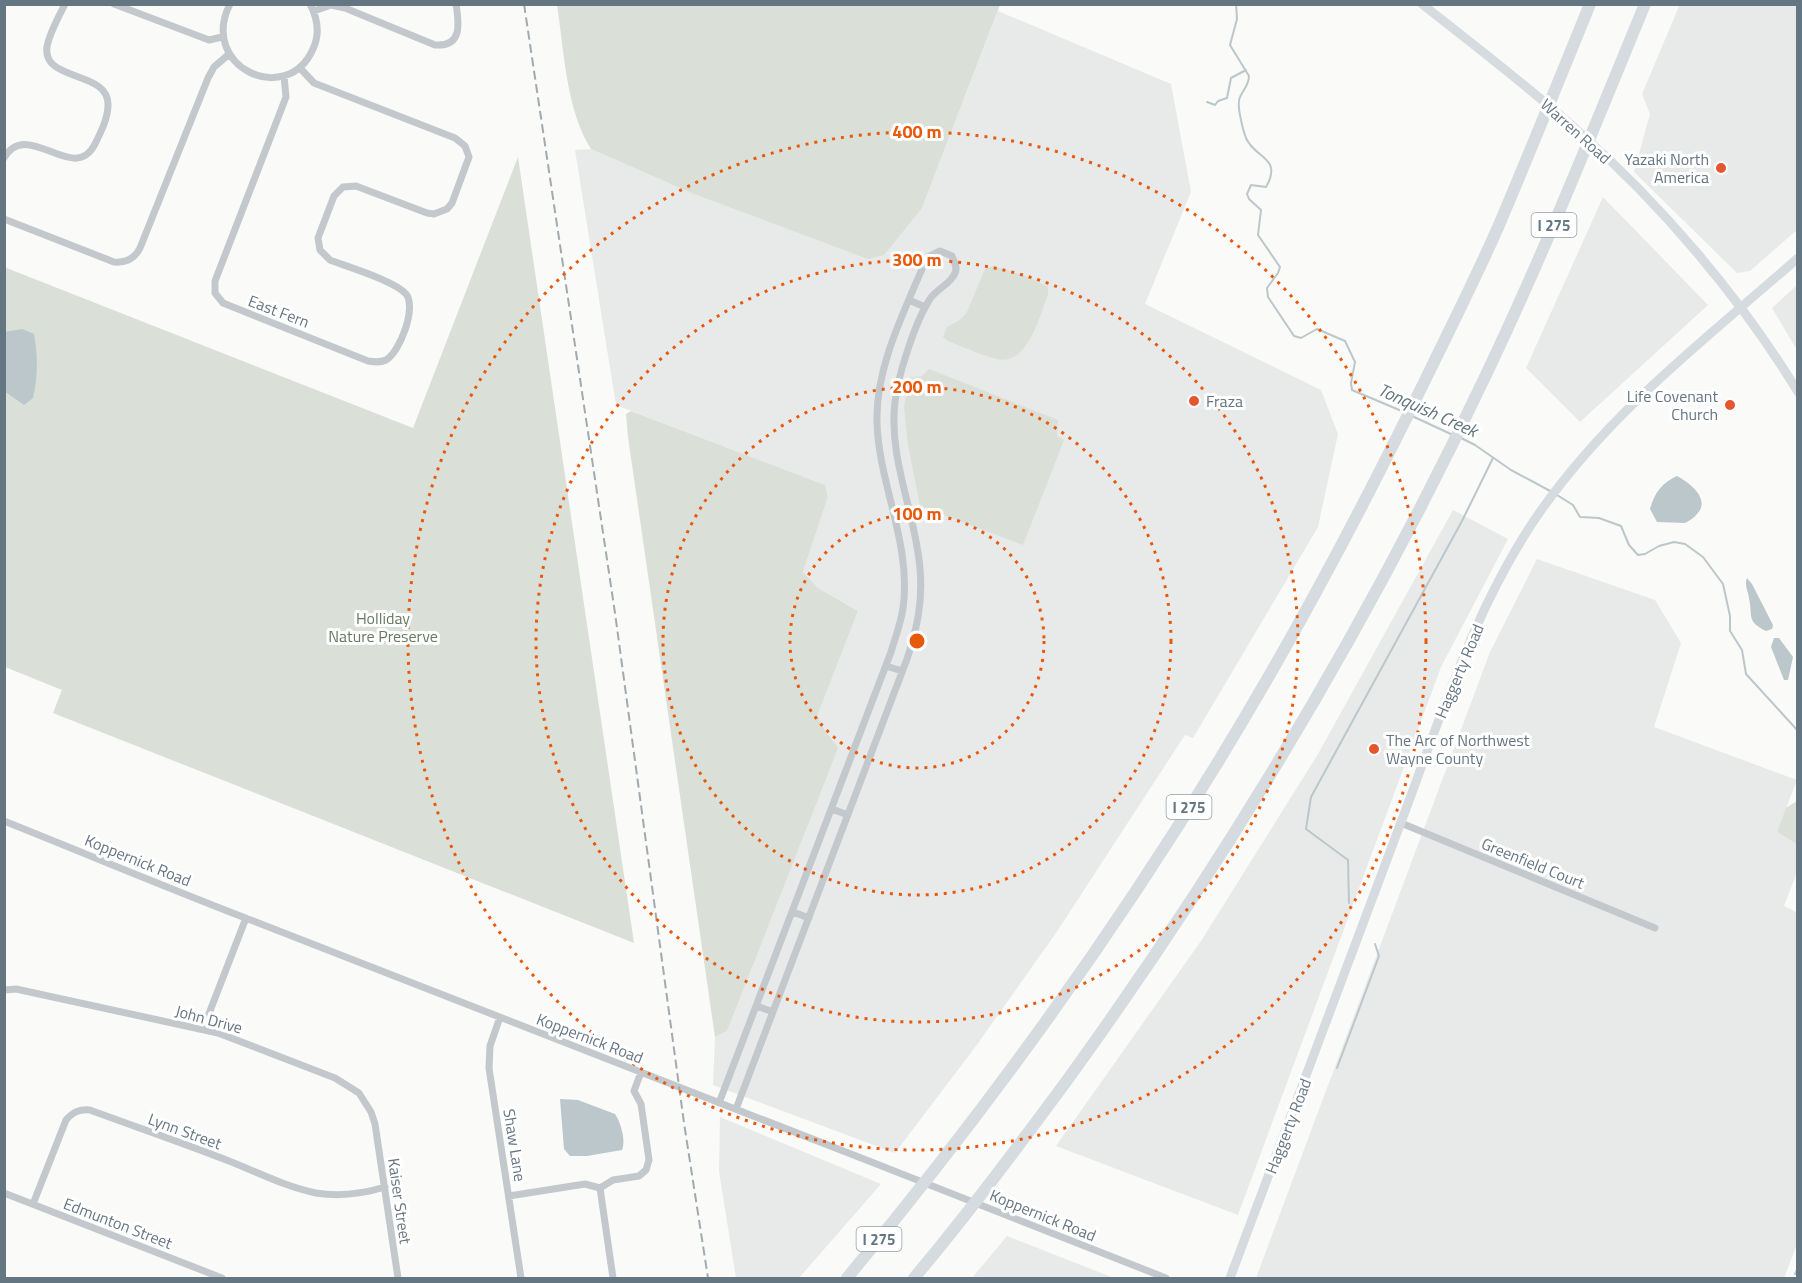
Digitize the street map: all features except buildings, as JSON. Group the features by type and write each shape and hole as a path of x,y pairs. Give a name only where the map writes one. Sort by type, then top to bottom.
{"highway":[{"name":"I 275","path":"847,1278 935,1170 1024,1052 1101,941 1198,793 1273,669 1376,479 1411,409 1498,226 1590,4"},
{"name":"I 275","path":"914,1278 985,1190 1128,995 1254,801 1366,609 1456,436 1525,292 1645,4"}],"main road":[{"name":"Warren Road","path":"1422,4 1580,132 1627,177 1675,228 1739,307 1797,392"},
{"name":"Haggerty Road","path":"1230,1278 1343,983 1465,653 1483,613 1520,544 1550,498 1630,405 1797,258"}],"street":[{"path":"4,158 14,147 27,143 68,158 82,158 94,145 107,114 108,98 103,89 54,66 49,59 48,47 65,4"},
{"path":"114,4 209,40 222,37"},
{"path":"230,4 224,17 222,37 228,55 240,67 254,75 269,77 293,73 310,56 316,39 317,24 312,8 331,5 345,8 435,45 442,45 453,40 458,33 456,4"},
{"path":"4,219 114,262 123,262 131,258 140,248 208,78 214,67 228,55"},
{"name":"East Fern","path":"284,76 286,97 215,281 215,293 223,303 244,313 368,361 381,361 392,355 397,348 410,312 410,300 401,290 330,260 322,254 318,246 318,238 334,196 344,187 356,186 427,213 440,212 452,203 468,164 468,152 463,143 455,138 314,83 300,68"},
{"path":"719,1103 886,666 903,609 901,549 879,451 877,421 879,395 884,369 909,300 928,257 940,251 952,256 957,267 956,273 937,290 925,307 901,374 895,404 896,450 920,567 921,601 914,639 736,1109"},
{"path":"909,300 925,307"},
{"path":"901,549 917,547"},
{"path":"886,666 902,672"},
{"path":"832,809 848,815"},
{"name":"Koppernick Road","path":"4,821 1166,1278"},
{"name":"Greenfield Court","path":"1401,823 1655,928"},
{"path":"793,912 809,918"},
{"path":"204,1029 246,918"},
{"name":"John Drive","path":"4,990 16,989 226,1035 344,1082 364,1100 376,1128"},
{"path":"757,1006 773,1012"},
{"name":"Shaw Lane","path":"500,1017 493,1036 489,1058 520,1278"},
{"path":"509,1196 585,1184 600,1188 613,1180 639,1176 646,1170 649,1160 641,1104 634,1091 642,1072"},
{"name":"Lynn Street","path":"33,1204 66,1120 74,1112 83,1109 316,1193 345,1195 385,1187"},
{"name":"Kaiser Street","path":"376,1128 398,1278"},
{"path":"600,1188 613,1278"},
{"name":"Edmunton Street","path":"4,1193 222,1278"}],"shaded area":[{"path":"1680,4 1797,5 1797,230 1750,271 1737,273 1634,172 1650,114 1642,94"},
{"path":"998,11 1171,84 1191,192 1145,304 1321,390 1338,434 1318,527 1193,738 1185,735 1056,933 976,1046 895,1153 713,1085 715,1037 727,1031 834,740 821,728 818,714 858,611 818,588 803,572 828,497 825,485 616,405 575,150 591,149 689,192 922,208"},
{"path":"1603,197 1708,305 1580,422 1526,368"},
{"path":"1797,285 1797,350 1772,308"},
{"path":"22,329 34,334 37,358 33,398 24,405 4,391 5,332"},
{"path":"1677,476 1697,492 1702,503 1701,508 1685,523 1657,522 1650,509 1654,498 1663,485"},
{"path":"1453,510 1508,539 1441,667 1238,1215 1056,1146 1201,941 1318,754"},
{"path":"1537,559 1655,600 1681,643 1654,727 1797,780 1777,832 1798,844 1797,872 1784,906 1798,913 1798,1242 1784,1278 1256,1278 1490,652"},
{"path":"1747,578 1773,625 1772,629 1766,631 1755,624 1751,618"},
{"path":"1774,638 1779,638 1793,657 1788,680 1784,680 1771,647"},
{"path":"560,1099 578,1100 615,1114 622,1132 622,1150 587,1156 570,1156 564,1149"},
{"path":"720,1117 881,1184 799,1278 736,1278 719,1171"},
{"path":"1007,1236 1114,1278 972,1278"}],"green space":[{"path":"557,4 1000,5 922,208 884,255 868,259 689,192 591,149 576,116 571,98"},
{"name":"Holliday Nature Preserve","path":"518,157 634,943 53,713 62,690 5,667 4,267 413,428"},
{"path":"993,266 1029,277 1048,287 1048,295 1031,337 1017,355 1008,359 997,359 984,355 943,337 947,327 960,320 967,312 985,269"},
{"path":"929,369 1058,420 1057,436 1064,440 1023,545 920,506 908,445 904,407 910,378 922,376"},
{"path":"631,411 825,485 828,497 803,572 818,588 858,611 818,714 824,729 838,748 727,1031 715,1037 628,437 626,414"},
{"path":"1797,801 1797,844 1777,832 1786,808"}],"waterway":[{"name":"Tonquish Creek","path":"1236,4 1237,19 1230,45 1249,76 1239,100 1240,117 1250,145 1266,159 1271,170 1266,187 1251,185 1247,194 1261,210 1258,235 1280,267 1267,288 1268,297 1294,336 1301,338 1317,329 1345,341 1355,362 1352,390 1404,412"},
{"path":"1207,102 1215,105 1218,101 1227,98 1231,78 1246,70"},
{"name":"Tonquish Creek","path":"1412,416 1453,435"},
{"name":"Tonquish Creek","path":"1461,438 1511,470 1552,492"},
{"path":"1349,903 1348,860 1306,829 1311,797 1462,521 1493,458"},
{"name":"Tonquish Creek","path":"1557,495 1573,505 1580,517 1599,518 1621,526 1629,545 1638,555 1674,542 1685,544 1703,557 1723,584 1730,616 1730,631 1742,650 1746,674 1798,731"},
{"path":"1337,1068 1379,956 1375,944"},
{"path":"1795,1274 1798,1268"}],"railway":[{"path":"524,4 615,613 684,1123 708,1278"}],"place":[{"name":"Yazaki North America","path":"1721,168"},
{"name":"Fraza","path":"1194,401"},
{"name":"Life Covenant Church","path":"1730,405"},
{"name":"The Arc of Northwest Wayne County","path":"1374,749"}]}
